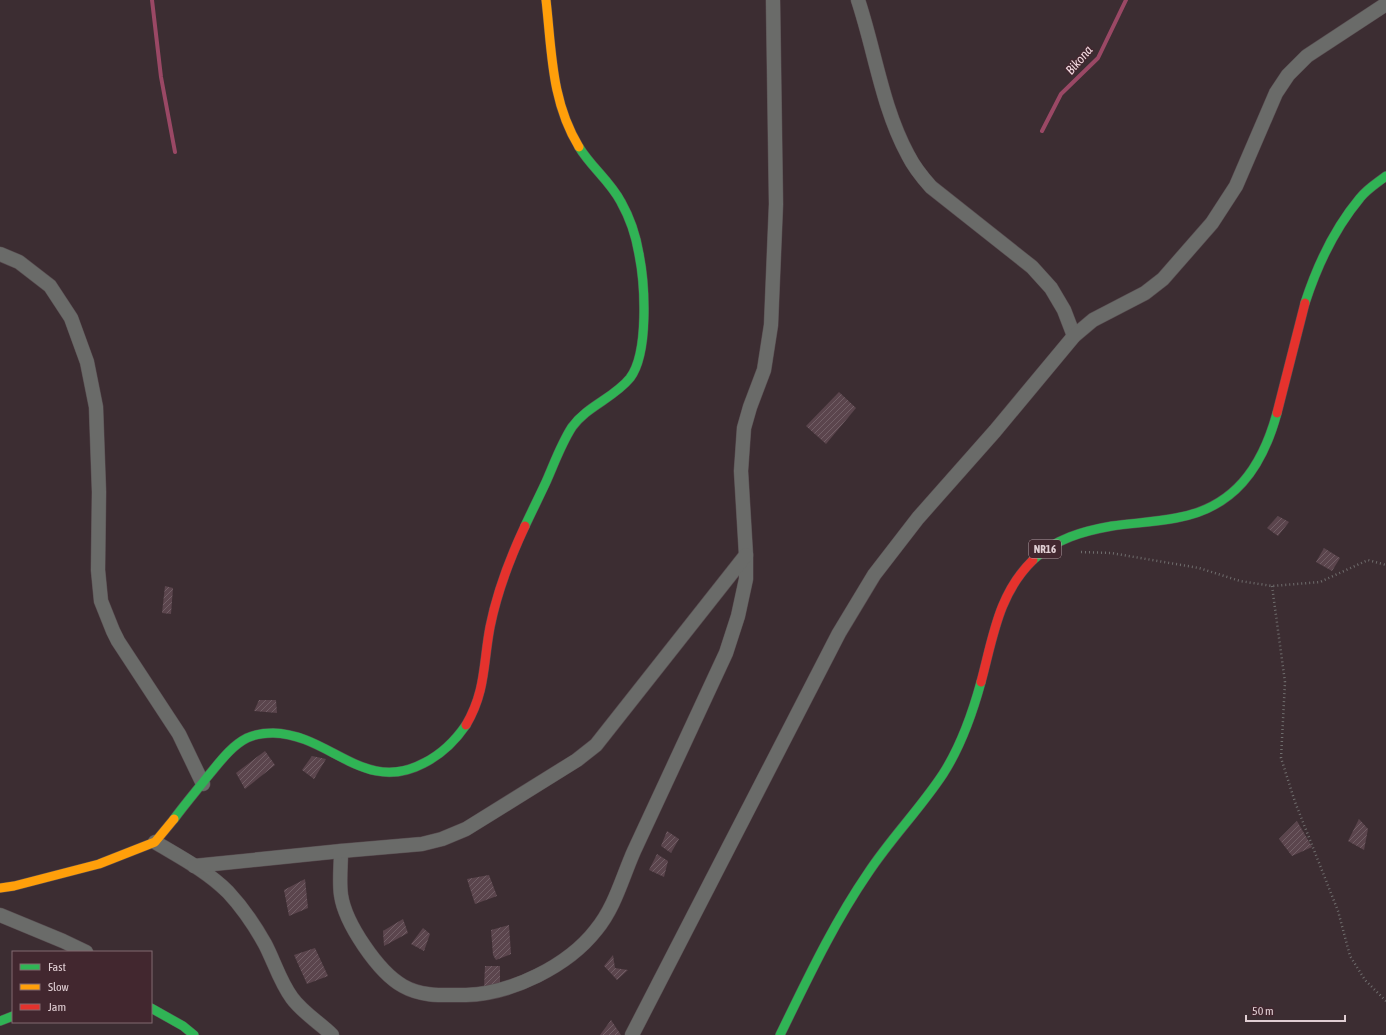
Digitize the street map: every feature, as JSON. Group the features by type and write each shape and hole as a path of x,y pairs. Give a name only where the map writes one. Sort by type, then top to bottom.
{"main road":[{"path":"0,888 14,886 99,864 155,842 234,746 252,736 264,734 292,734 306,739 363,768 388,773 402,772 418,767 437,756 463,729 478,701 482,688 491,627 500,589 514,552 562,446 573,426 590,409 622,387 630,378 637,367 641,352 643,322 642,273 636,239 616,193 584,155 566,124 559,100 552,54 549,3"},
{"name":"NR16","path":"780,1035 843,910 870,869 932,790 952,759 962,738 1002,608 1010,589 1027,566 1042,551 1078,532 1181,518 1205,511 1227,500 1248,478 1262,455 1271,433 1304,304 1321,262 1343,222 1362,196 1386,176"},
{"path":"152,1009 183,1026 194,1035"},
{"path":"0,1021 12,1016"}],"street":[{"path":"342,851 341,894 344,910 362,943 382,969 396,982 410,990 430,995 481,994 516,985 555,966 581,947 597,930 614,903 628,865 726,653 738,616 746,579 741,471 744,428 764,370 771,325 776,204 773,0"},
{"path":"858,0 892,118 908,154 918,172 931,187 1032,267 1051,288 1064,310 1074,336"},
{"path":"632,1035 839,633 874,575 918,518 995,431 1074,336 1093,320 1145,293 1163,279 1212,223 1236,186 1276,93 1288,75 1307,56 1386,4"},
{"path":"0,254 19,262 50,286 71,318 87,362 96,407 99,492 98,570 101,601 118,641 179,734 203,784"},
{"path":"194,866 422,844 442,839 466,829 577,760 596,745 746,555"},
{"path":"155,842 194,866 228,892 243,911 264,943 291,997 332,1035"},
{"path":"0,915 84,951"}],"path":[{"path":"1080,552 1111,553 1199,568 1240,581 1272,586 1320,582 1368,560 1386,565"},
{"path":"1272,586 1285,682 1281,758 1295,802 1338,911 1350,956 1365,980 1386,1001"}],"building":[{"path":"839,392 856,408 826,444 806,426"},
{"path":"1278,516 1289,522 1278,536 1267,528"},
{"path":"1324,548 1340,558 1332,571 1316,562"},
{"path":"165,586 173,588 171,614 162,613"},
{"path":"259,700 276,700 277,713 254,711"},
{"path":"265,751 275,765 245,789 236,773"},
{"path":"312,756 326,759 314,779 302,770"},
{"path":"1359,819 1368,829 1364,850 1348,841"},
{"path":"1297,821 1312,847 1292,856 1279,839"},
{"path":"667,831 679,839 671,853 661,846"},
{"path":"657,854 668,861 664,877 649,870"},
{"path":"489,875 497,896 475,904 467,879"},
{"path":"305,879 308,908 289,916 284,890"},
{"path":"403,919 408,933 384,946 383,931"},
{"path":"509,925 511,954 496,960 493,955 491,930"},
{"path":"423,928 430,934 424,951 411,944"},
{"path":"315,948 328,976 307,984 294,955"},
{"path":"613,955 615,968 628,970 617,980 604,966"},
{"path":"485,966 500,966 500,984 484,988"},
{"path":"611,1020 621,1035 600,1035"}],"waterway":[{"path":"152,0 161,77 175,152"},
{"name":"Bikona","path":"1042,131 1061,94 1098,58 1126,0"}],"traffic: fast":[{"path":"525,526 561,447 572,427 585,413 624,385 630,378 636,367 643,336 643,283 638,247 632,227 617,194 579,147"},
{"path":"1305,303 1321,261 1343,222 1363,195 1386,176"},
{"path":"1033,560 1060,541 1080,533 1112,526 1176,518 1196,513 1214,505 1229,495 1243,482 1254,468 1271,433 1277,413"},
{"path":"780,1035 821,952 855,892 877,860 943,774 965,730 981,682"},
{"path":"174,819 226,755 241,741 253,736 273,733 293,736 312,743 365,768 383,772 403,771 437,756 448,747 466,725"},
{"path":"152,1009 183,1026 194,1035"},
{"path":"0,1021 12,1016"}],"traffic: slow":[{"path":"546,0 554,76 558,94 570,130 579,147"},
{"path":"0,888 14,886 99,864 155,842 174,819"}],"traffic: jam":[{"path":"1277,413 1305,303"},
{"path":"466,725 481,689 490,627 496,601 514,550 525,526"},
{"path":"981,682 993,633 1004,602 1021,573 1033,560"}]}
